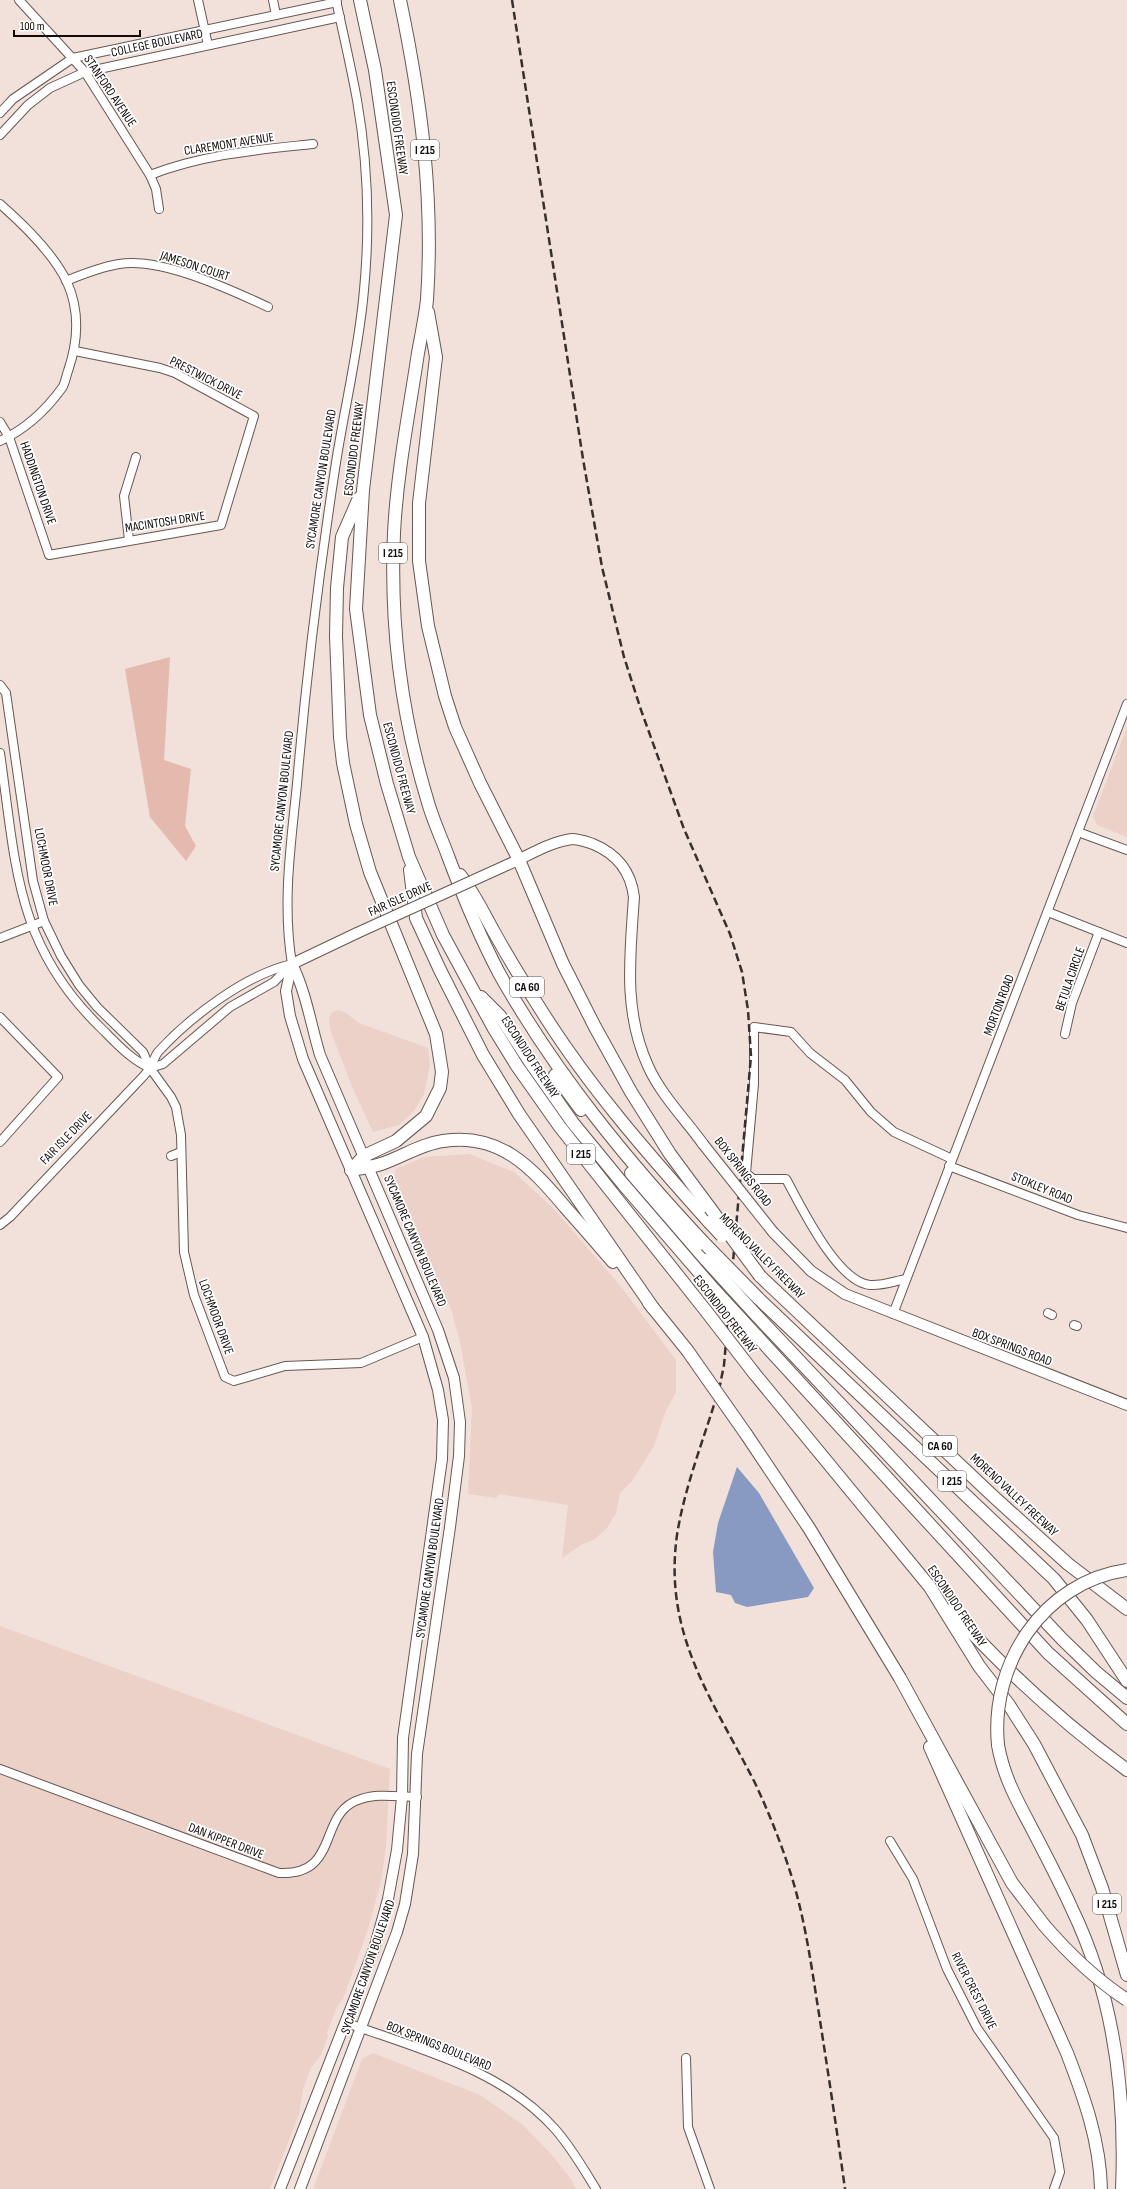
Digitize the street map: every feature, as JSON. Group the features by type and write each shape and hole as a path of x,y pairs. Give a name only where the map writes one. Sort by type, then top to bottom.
{"highway":[{"name":"ESCONDIDO FREEWAY","path":"360,0 375,70 396,215 362,490 356,609 370,715 387,784 409,857 444,936 470,986 518,1066 560,1127 754,1373 930,1587 979,1666 1009,1705 1034,1744 1056,1783 1082,1835 1102,1888 1127,1975"},
{"name":"ESCONDIDO FREEWAY","path":"400,0 413,63 425,147 429,222 426,303 403,453 395,523 393,592 406,716 428,802 465,902 499,973 554,1060 628,1157 706,1245 758,1298 1054,1579 1087,1620 1127,1681"},
{"path":"426,303 436,357 419,503 419,561 428,626 437,666 455,726 480,783 519,860 563,964 627,1086 670,1154 760,1276"},
{"path":"351,1170 396,1141 426,1116 440,1088 442,1072 436,1034 370,872 356,824 343,763 340,737 336,644 338,588 342,537 362,490"},
{"path":"428,802 436,838 448,874 485,958 529,1034 566,1091 603,1139 706,1260 757,1316 1062,1639 1096,1672 1127,1698"},
{"path":"409,857 416,918 440,970 483,1055 520,1114 653,1308"},
{"name":"MORENO VALLEY FREEWAY","path":"449,859 476,896 502,945 542,1011 574,1059 655,1162 709,1222 760,1276 994,1497 1068,1564 1127,1609"},
{"path":"470,986 500,1016 530,1062 565,1111 618,1178 710,1285 1027,1630 1095,1697 1127,1724"},
{"path":"367,1161 380,1165 430,1144 444,1141 473,1141 501,1149 517,1157 539,1176 653,1308 687,1350 809,1528 900,1678 1005,1872 1026,1903 1044,1925 1080,1963 1127,2000"},
{"path":"1122,2189 1123,2144 1120,2084 1106,2003 1084,1936 1011,1790 1000,1758 997,1713 1001,1689 1016,1650 1027,1632 1043,1614 1075,1588 1101,1576 1127,1570"},
{"path":"930,1587 1008,1670 1066,1723 1127,1770"},
{"path":"900,1678 1067,2053 1087,2108 1095,2142 1101,2189"}],"main road":[{"name":"BOX SPRINGS ROAD","path":"519,860 558,842 574,839 585,841 608,851 628,873 634,898 630,995 635,1031 648,1067 660,1088 773,1232 811,1271 830,1285 850,1296 1127,1405"},
{"name":"FAIR ISLE DRIVE","path":"292,964 357,932 519,860"},
{"name":"SYCAMORE CANYON BOULEVARD","path":"292,964 301,982 309,1020 320,1055 367,1161 438,1330 454,1378 460,1422 459,1456 450,1527 417,1754 417,1797 413,1854 405,1904 397,1932 300,2189"},
{"name":"SYCAMORE CANYON BOULEVARD","path":"280,2189 347,2023 374,1949 388,1899 396,1860 402,1797 403,1738 442,1459 443,1420 438,1390 423,1336 314,1086 296,1038 286,991 292,964"}],"street":[{"name":"STANFORD AVENUE","path":"19,0 85,72 150,175 156,189 159,209"},
{"path":"198,0 208,45"},
{"path":"273,0 276,15"},
{"name":"COLLEGE BOULEVARD","path":"0,113 19,95 73,58 337,1"},
{"name":"SYCAMORE CANYON BOULEVARD","path":"292,964 288,941 287,880 304,704 328,515 343,418 360,330 367,254 366,187 362,136 357,100 337,1"},
{"name":"COLLEGE BOULEVARD","path":"0,135 28,104 50,88 85,72 340,17"},
{"name":"CLAREMONT AVENUE","path":"150,175 177,164 206,157 313,144"},
{"path":"0,204 38,243 55,263 66,281 73,299 76,317 75,351 63,387 26,426 0,441"},
{"name":"JAMESON COURT","path":"66,281 120,264 159,266 244,296 268,307"},
{"name":"PRESTWICK DRIVE","path":"75,351 170,372 254,416"},
{"name":"MACINTOSH DRIVE","path":"49,554 221,525 254,416"},
{"name":"HADDINGTON DRIVE","path":"0,422 9,437 49,554"},
{"path":"129,540 124,496 136,457"},
{"name":"LOCHMOOR DRIVE","path":"0,686 6,693 33,881 44,921 61,956 79,985 101,1011 143,1052 150,1068 171,1097 176,1107 180,1121 182,1152 184,1252 194,1295 225,1377 234,1381 284,1366 361,1363 423,1336"},
{"name":"MORTON ROAD","path":"893,1314 1127,704"},
{"name":"LOCHMOOR DRIVE","path":"0,753 20,888 32,927 52,970 84,1012 136,1062 150,1068"},
{"path":"1078,832 1127,850"},
{"path":"1048,912 1127,943"},
{"path":"0,938 32,927 44,921"},
{"name":"BETULA CIRCLE","path":"1065,1034 1072,1003 1099,932"},
{"name":"FAIR ISLE DRIVE","path":"0,1225 10,1217 150,1068 156,1054 198,1015 253,979 274,968 292,964"},
{"name":"FAIR ISLE DRIVE","path":"150,1068 163,1064 230,1008 274,982 292,964"},
{"path":"0,1017 58,1077 0,1142"},
{"name":"STOKLEY ROAD","path":"906,1278 869,1285 847,1273 832,1259 786,1179 753,1179 746,1173 754,1084 754,1027 791,1032 810,1053 844,1080 871,1112 894,1132 951,1162 1078,1215 1127,1228"},
{"path":"171,1156 182,1152"},
{"name":"DAN KIPPER DRIVE","path":"0,1769 279,1873 299,1872 310,1867 321,1855 339,1815 353,1802 370,1797 417,1797"},
{"name":"RIVER CREST DRIVE","path":"890,1841 913,1879 947,1969 977,2028 1054,2138 1060,2172 1054,2189"},
{"name":"BOX SPRINGS BOULEVARD","path":"347,2023 459,2064 513,2092 555,2129 574,2153 596,2189"},
{"path":"686,2058 688,2127 710,2189"}],"shaded area":[{"path":"170,657 164,760 191,769 185,826 196,846 186,861 150,817 125,669"},
{"path":"1127,727 1127,837 1097,825 1093,816"},
{"path":"338,1010 346,1013 359,1023 428,1048 430,1065 424,1094 414,1111 399,1125 373,1132 353,1089 331,1032 329,1018 332,1012"},
{"path":"469,1154 514,1172 552,1207 618,1283 676,1360 676,1392 665,1413 654,1446 632,1481 620,1493 616,1513 607,1528 595,1539 581,1545 562,1558 568,1505 499,1494 496,1498 468,1494 472,1408 460,1342 451,1309 413,1233 399,1200 394,1176 396,1169 424,1157"},
{"path":"0,1626 390,1769 386,1847 381,1882 368,1929 343,1999 338,2005 327,2032 328,2036 321,2055 311,2068 303,2089 299,2114 270,2189 0,2189"},
{"path":"373,2053 480,2095 522,2124 551,2154 571,2179 576,2189 313,2189 362,2059"}],"water":[{"path":"737,1467 759,1493 814,1588 808,1597 747,1607 735,1603 731,1595 716,1592 713,1552 718,1523"}],"railway":[{"path":"512,0 583,459 602,567 624,657 641,710 684,829 730,934 742,972 748,1010 751,1056 724,1365 720,1385 690,1478 677,1535 675,1571 677,1604 684,1636 695,1665 708,1694 761,1795 781,1844 798,1898 811,1964 845,2189"}]}
